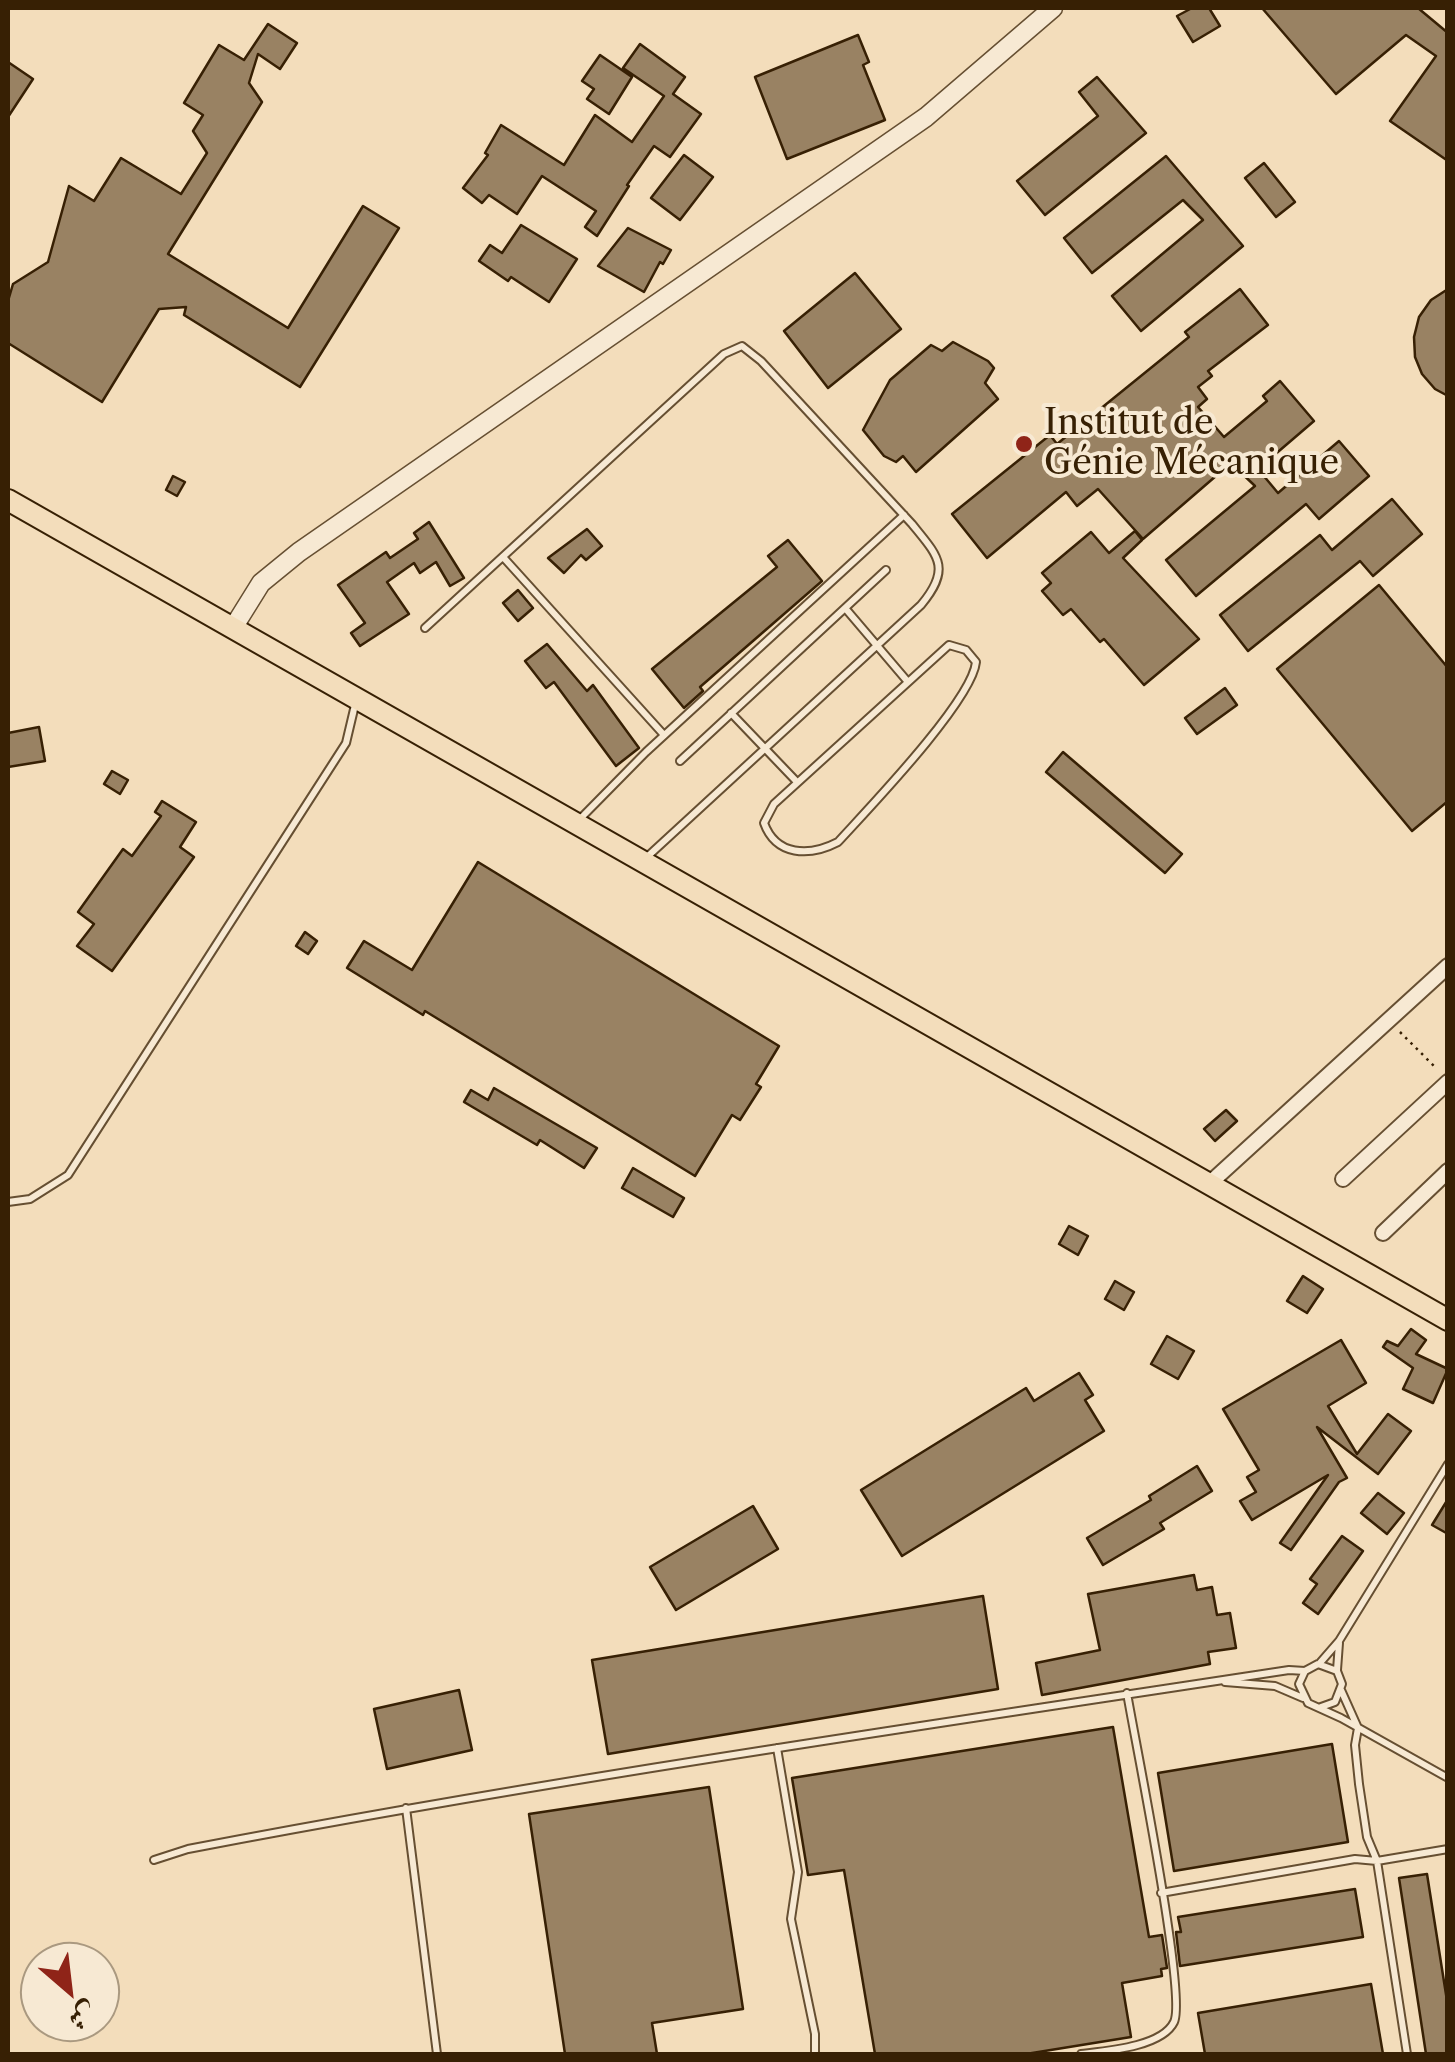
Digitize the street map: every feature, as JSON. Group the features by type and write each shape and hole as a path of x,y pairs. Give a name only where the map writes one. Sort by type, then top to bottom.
{"main road":[{"path":"8,500 1448,1320"}],"street":[{"path":"233,628 261,584 298,552 926,117 1054,8"},
{"path":"1209,1184 1448,966"},
{"path":"1343,1179 1448,1081"},
{"path":"1383,1234 1448,1172"}],"lane":[{"path":"425,628 724,354 742,346 761,361 904,515 934,550 940,572 934,590 642,862"},
{"path":"576,824 664,735 904,515"},
{"path":"503,557 664,735"},
{"path":"680,761 886,570"},
{"path":"844,608 908,682"},
{"path":"950,645 966,650 976,662 969,684 907,766 838,842 825,849 802,851 779,846 770,838 765,818 774,804 908,682 950,645"},
{"path":"8,1202 30,1199 68,1175 346,743 356,698"},
{"path":"731,714 797,782"},
{"path":"154,1860 188,1849 406,1808 1127,1693 1305,1671 1340,1642 1448,1464"},
{"path":"1340,1642 1337,1672 1358,1728 1355,1745 1359,1784 1367,1837 1377,1861 1407,2054"},
{"path":"1318,1664 1337,1672"},
{"path":"1303,1698 1299,1684 1305,1671"},
{"path":"1204,1682 1262,1684 1303,1698 1448,1778"},
{"path":"1322,1707 1335,1702 1342,1690"},
{"path":"1082,2054 1146,2042 1165,2033 1174,2023 1177,2009 1127,1693"},
{"path":"777,1748 798,1872 791,1919 815,2034 815,2054"},
{"path":"406,1808 437,2054"},
{"path":"1161,1894 1355,1859 1377,1861 1448,1849"}],"path":[{"path":"1388,1020 1448,1081"}],"building":[{"path":"1192,8 1209,8 1220,26 1193,42 1177,16"},
{"path":"1262,8 1418,8 1448,33 1448,161 1390,121 1436,56 1406,35 1336,94"},
{"path":"268,24 297,43 280,69 258,54 249,83 262,102 168,254 288,328 363,206 399,228 300,387 184,315 186,307 159,309 102,402 8,343 8,301 13,284 48,262 69,186 94,201 121,158 181,194 207,153 193,131 203,115 184,103 219,45 244,60"},
{"path":"858,35 869,62 863,65 885,120 787,159 755,77"},
{"path":"640,44 685,77 673,94 701,114 670,157 654,146 597,236 585,227 596,211 542,176 517,214 489,195 482,203 463,188 488,155 485,153 501,125 564,165 595,115 632,142 664,96 623,68"},
{"path":"600,55 632,77 609,114 587,99 594,89 582,81"},
{"path":"8,62 33,79 8,117"},
{"path":"1097,77 1146,133 1045,215 1017,181 1098,116 1079,92"},
{"path":"684,155 713,177 680,220 651,198"},
{"path":"1166,156 1243,246 1141,331 1112,296 1203,220 1183,200 1092,273 1064,238"},
{"path":"1264,163 1295,202 1276,217 1245,178"},
{"path":"521,225 577,259 549,302 479,261 490,245 502,253"},
{"path":"628,228 671,250 644,292 598,266"},
{"path":"855,273 901,329 828,388 784,331"},
{"path":"1240,289 1268,325 1208,371 1212,376 1198,387 1207,399 1198,407 1224,437 1267,401 1263,396 1280,381 1314,421 1258,469 1278,493 1339,441 1369,476 1319,519 1306,504 1196,596 1166,560 1255,486 1231,463 1143,539 1098,489 1077,506 1066,492 987,558 952,514 1050,435 1057,444 1189,337 1185,332"},
{"path":"1448,289 1448,396 1435,389 1422,374 1415,357 1414,337 1419,317 1431,300"},
{"path":"953,342 994,368 985,383 998,399 916,472 903,456 896,462 884,456 863,430 890,380 931,345 942,351"},
{"path":"173,476 185,482 177,496 166,490"},
{"path":"1392,499 1422,534 1373,576 1360,561 1248,651 1220,615 1320,535 1332,550"},
{"path":"429,522 464,578 450,586 436,562 420,573 414,563 387,582 409,614 360,646 351,633 365,623 338,585 386,552 390,558 418,539 414,533"},
{"path":"587,529 602,546 586,560 581,555 564,573 548,558"},
{"path":"1135,531 1142,540 1123,558 1199,639 1144,685 1104,639 1100,642 1071,609 1063,615 1042,591 1051,583 1042,573 1091,532 1109,553"},
{"path":"788,540 822,581 700,687 703,691 684,708 652,669 777,567 768,556"},
{"path":"1379,585 1448,668 1448,801 1412,831 1277,669"},
{"path":"518,590 533,608 518,621 503,603"},
{"path":"547,644 587,691 593,685 639,748 616,766 554,682 546,688 525,661"},
{"path":"1225,688 1237,705 1197,734 1185,718"},
{"path":"39,727 45,761 8,767 8,733"},
{"path":"1063,752 1182,854 1165,873 1046,772"},
{"path":"112,771 128,780 120,794 104,784"},
{"path":"162,801 196,822 180,847 194,857 112,971 77,946 94,924 78,912 123,849 132,856 161,816 155,812"},
{"path":"478,862 779,1046 756,1084 761,1087 740,1120 732,1115 695,1176 425,1011 423,1015 347,968 364,941 412,970"},
{"path":"305,932 317,941 308,954 296,946"},
{"path":"494,1088 597,1148 584,1168 540,1140 537,1145 464,1102 471,1090 488,1100"},
{"path":"1226,1110 1237,1121 1215,1141 1204,1129"},
{"path":"633,1168 684,1198 673,1217 622,1188"},
{"path":"1069,1226 1088,1236 1078,1255 1059,1244"},
{"path":"1303,1276 1323,1289 1307,1313 1287,1301"},
{"path":"1115,1281 1134,1292 1124,1310 1105,1299"},
{"path":"1411,1329 1426,1340 1416,1354 1448,1369 1433,1403 1403,1389 1413,1368 1383,1347 1387,1341 1398,1346"},
{"path":"1167,1336 1194,1351 1178,1379 1151,1364"},
{"path":"1341,1340 1366,1383 1328,1406 1357,1454 1388,1414 1411,1431 1378,1474 1317,1427 1347,1478 1339,1482 1291,1550 1280,1543 1328,1475 1252,1520 1240,1501 1256,1492 1247,1477 1259,1470 1223,1409"},
{"path":"1079,1373 1093,1395 1085,1400 1104,1431 902,1556 861,1490 1026,1388 1034,1401"},
{"path":"1197,1466 1212,1491 1160,1523 1164,1529 1103,1565 1087,1538 1151,1500 1149,1496"},
{"path":"1378,1493 1404,1513 1387,1534 1361,1513"},
{"path":"1448,1499 1448,1534 1432,1525"},
{"path":"753,1506 778,1549 676,1610 650,1567"},
{"path":"1342,1536 1363,1551 1318,1614 1303,1603 1317,1584 1310,1579"},
{"path":"1194,1575 1197,1590 1212,1587 1217,1615 1230,1613 1236,1648 1208,1652 1210,1664 1042,1695 1036,1663 1100,1650 1088,1594"},
{"path":"983,1596 998,1689 608,1754 592,1660"},
{"path":"459,1690 472,1750 387,1769 374,1709"},
{"path":"1113,1727 1149,1937 1162,1935 1167,1968 1161,1969 1162,1976 1122,1983 1131,2037 1026,2054 875,2054 844,1870 808,1875 792,1778"},
{"path":"1332,1744 1348,1842 1174,1871 1158,1773"},
{"path":"709,1787 743,2009 652,2023 657,2054 565,2054 529,1814"},
{"path":"1427,1874 1448,2007 1448,2053 1426,2054 1399,1878"},
{"path":"1355,1889 1363,1937 1180,1966 1178,1917"},
{"path":"1371,1984 1383,2054 1205,2054 1198,2013"}],"place":[{"name":"Institut de Génie Mécanique","path":"1024,444"}]}
